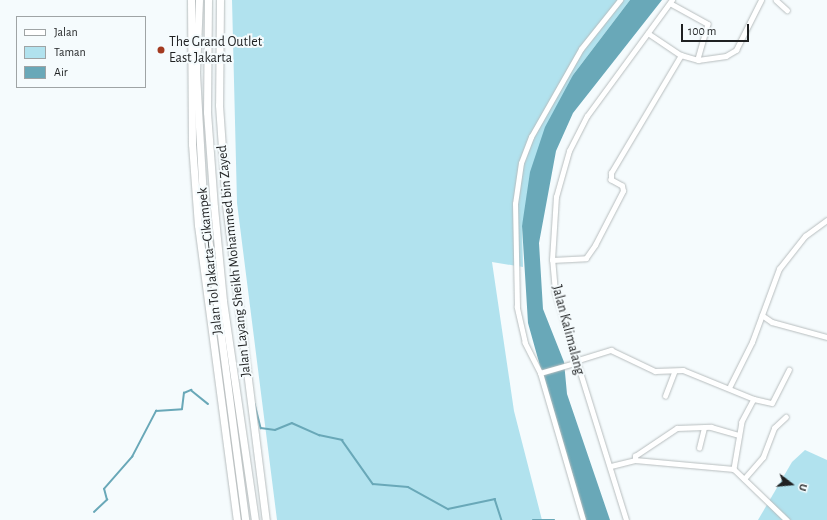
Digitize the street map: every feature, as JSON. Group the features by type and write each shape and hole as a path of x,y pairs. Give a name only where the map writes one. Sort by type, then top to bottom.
{"highway":[{"name":"Jalan Layang Sheikh Mohammed bin Zayed","path":"192,0 191,107 198,225 237,520"},
{"name":"Jalan Tol Jakarta–Cikampek","path":"199,0 196,87 203,200 245,520"},
{"name":"Jalan Tol Jakarta–Cikampek","path":"208,0 207,112 214,207 223,301 254,520"},
{"name":"Jalan Layang Sheikh Mohammed bin Zayed","path":"220,0 219,104 226,206 266,520"}],"street":[{"path":"583,520 542,373 525,343 515,296 515,204 521,163 564,75 620,0"},
{"path":"648,33 681,55 698,60 734,52 761,0"},
{"path":"776,0 787,10"},
{"path":"671,1 708,24 698,60"},
{"name":"Jalan Kalimalang","path":"626,520 611,466 574,363 555,292 552,260 556,197 569,151 604,90 671,1"},
{"path":"552,260 586,258 596,245 623,190 622,186 611,180 610,173 681,55"},
{"path":"730,386 762,315 779,269 805,236 826,222"},
{"path":"762,315 772,322 827,337"},
{"path":"542,373 609,350 654,371 674,372 683,370 730,386 754,399 772,403 789,370"},
{"path":"665,396 674,372"},
{"path":"734,469 739,435 754,399"},
{"path":"744,479 763,456 774,428 786,417"},
{"path":"635,460 635,456 677,428 704,428 739,435"},
{"path":"699,448 704,428"},
{"path":"611,466 635,460 734,469 786,520"}],"green space":[{"path":"232,0 630,0 573,75 522,226 523,267 492,262 514,411 542,520 277,520 237,203"},
{"path":"805,450 827,460 827,520 758,520 792,462"}],"water":[{"path":"630,0 662,0 573,113 556,151 539,243 543,309 564,362 567,394 610,520 583,520 528,323 522,226 530,172 545,127 573,75"}],"waterway":[{"path":"94,512 107,500 104,489 132,457 156,411 182,409 184,393 191,390 208,404"},
{"path":"255,404 261,428 275,430 292,423 319,435 342,440 373,484 408,487 448,509 495,499 502,520"},
{"path":"533,520 554,520"}],"place":[{"name":"The Grand Outlet East Jakarta","path":"161,50"}]}
